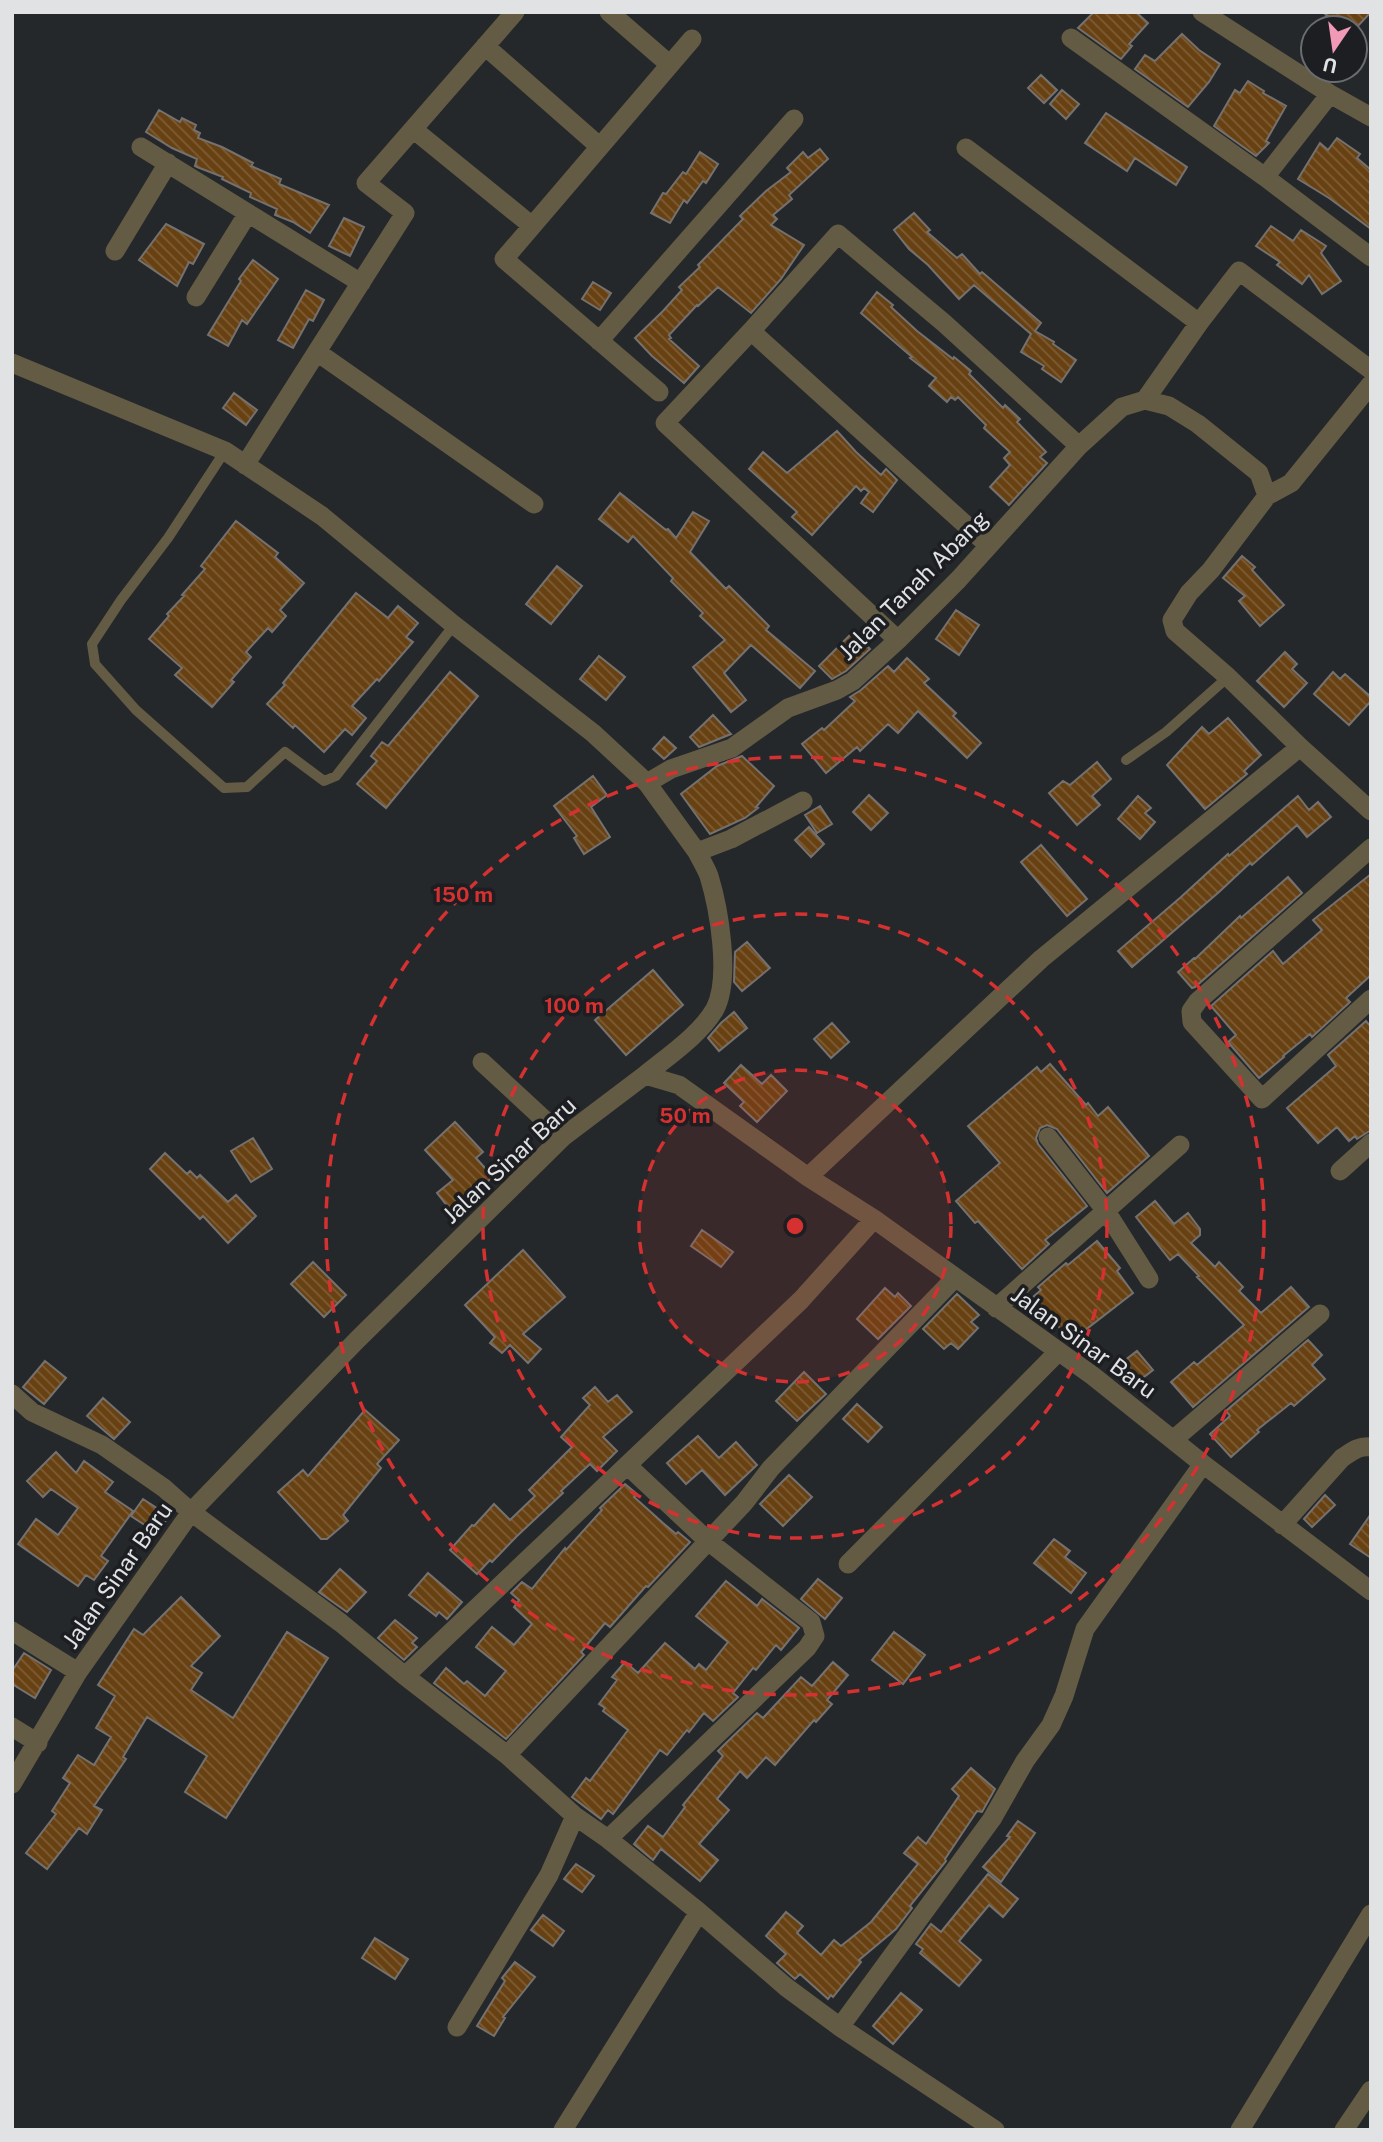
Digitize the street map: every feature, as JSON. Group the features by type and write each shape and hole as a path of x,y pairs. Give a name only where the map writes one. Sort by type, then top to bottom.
{"street":[{"path":"246,465 405,213 366,183 515,12"},
{"path":"609,12 669,64"},
{"path":"1202,12 1330,94 1371,117"},
{"path":"659,392 504,259 692,38"},
{"path":"1071,38 1265,177 1371,257"},
{"path":"485,46 599,146"},
{"path":"1265,177 1330,94"},
{"path":"599,341 794,119"},
{"path":"413,128 531,226"},
{"path":"141,147 360,283"},
{"path":"966,148 1199,323"},
{"path":"115,251 168,163"},
{"path":"196,298 248,213"},
{"path":"898,640 665,423 838,234 944,323 1079,446"},
{"path":"1267,496 1259,473 1170,405 1145,400 1239,271 1371,370"},
{"path":"751,331 988,545"},
{"path":"317,352 534,503"},
{"path":"12,363 225,451 322,516 454,625 593,733 647,783 697,852 708,874 715,899 724,969 716,1007 701,1027 645,1075"},
{"path":"1371,383 1291,483 1267,496 1211,570 1189,593 1172,620 1175,631 1371,811"},
{"name":"Jalan Tanah Abang","path":"647,783 671,769 732,748 788,708 853,681 958,580 1079,446 1122,407 1145,400"},
{"path":"808,1177 1041,959 1300,747"},
{"path":"697,852 731,839 803,801"},
{"path":"1371,848 1198,1001 1191,1012 1192,1022 1262,1099 1371,999"},
{"path":"482,1062 563,1137"},
{"name":"Jalan Sinar Baru","path":"12,1784 78,1672 191,1512 357,1340 563,1137 645,1075 679,1085 808,1177 874,1219 1093,1376 1203,1464 1371,1591"},
{"path":"1048,1137 1106,1211 1149,1279"},
{"path":"1340,1171 1371,1143"},
{"path":"996,1308 1180,1145"},
{"path":"405,1676 801,1300 874,1219"},
{"path":"507,1755 744,1503 771,1468 955,1278"},
{"path":"1173,1440 1320,1314"},
{"path":"848,1564 1058,1352"},
{"path":"12,1394 32,1412 102,1445 164,1488 191,1512 341,1623 507,1755 575,1816 699,1912 786,1987 840,2027 995,2130"},
{"path":"1282,1525 1342,1458 1353,1450 1371,1447"},
{"path":"840,2027 992,1819 1025,1760 1051,1725 1064,1696 1085,1629 1203,1464"},
{"path":"608,1839 807,1648 815,1636 811,1622 708,1541 627,1465"},
{"path":"12,1631 78,1672"},
{"path":"12,1727 38,1743"},
{"path":"457,2027 549,1875 575,1816"},
{"path":"563,2130 699,1912"},
{"path":"1240,2130 1365,1935 1371,1914"},
{"path":"1344,2130 1371,2090"}],"lane":[{"path":"225,451 168,538 100,628 92,644 95,664 136,710 224,788 247,787 285,752 324,781 336,776 454,625"},
{"path":"1126,760 1166,732 1228,677"}],"building":[{"path":"1094,12 1136,12 1148,23 1129,44 1132,46 1121,59 1078,28"},
{"path":"1323,12 1371,12 1369,14"},
{"path":"1182,34 1220,64 1188,107 1135,69 1145,55 1155,61"},
{"path":"1041,75 1057,90 1044,103 1028,88"},
{"path":"1248,81 1286,106 1266,141 1269,143 1256,156 1214,126 1235,90 1240,93"},
{"path":"1062,90 1079,104 1066,119 1050,104"},
{"path":"159,110 180,122 182,118 196,125 194,130 200,133 198,138 253,163 251,166 281,179 279,184 329,205 310,233 275,215 277,209 250,197 251,193 222,179 223,177 195,166 197,159 146,132"},
{"path":"1106,113 1187,167 1176,185 1135,158 1127,171 1085,143"},
{"path":"1337,138 1360,154 1357,158 1371,170 1371,229 1298,179 1320,143 1328,150"},
{"path":"820,149 828,159 789,195 792,199 773,215 777,219 771,225 804,245 781,279 751,313 718,287 669,335 669,339 699,366 684,383 635,338 682,290 679,287 743,219 740,216 791,172 787,168 803,152 808,158"},
{"path":"700,152 718,164 706,183 703,181 687,203 684,200 670,223 651,213 663,193 666,194 683,172 686,174"},
{"path":"914,213 930,230 927,232 957,258 962,254 980,274 982,272 1041,323 1035,331 1076,360 1061,382 1042,369 1044,366 1021,352 1031,334 974,285 959,299 928,265 909,249 894,230"},
{"path":"344,218 364,227 350,256 329,246"},
{"path":"166,224 204,244 193,264 189,262 177,286 139,260"},
{"path":"1271,226 1293,241 1301,230 1326,246 1321,253 1341,281 1322,294 1309,275 1302,284 1277,265 1280,262 1256,246"},
{"path":"253,260 278,279 247,324 242,320 228,346 208,335 241,281 239,279"},
{"path":"593,282 611,293 600,310 582,299"},
{"path":"306,290 324,300 313,321 309,319 293,348 278,340"},
{"path":"877,292 917,331 971,371 969,374 1003,408 1005,405 1020,419 1017,422 1046,452 1040,457 1047,463 1009,505 990,487 1010,465 1004,458 1010,452 984,428 986,425 958,397 955,400 951,397 947,402 929,386 936,378 861,313"},
{"path":"234,393 257,410 246,425 223,408"},
{"path":"837,431 881,475 886,469 897,480 873,512 861,503 869,492 864,488 861,491 856,486 812,535 792,517 797,512 749,469 763,452 787,473"},
{"path":"620,493 676,538 693,512 709,521 690,552 726,589 729,586 769,626 766,630 815,671 800,688 751,645 724,673 746,700 731,712 693,667 725,640 700,616 703,613 671,581 673,578 633,536 628,542 599,519"},
{"path":"236,521 278,553 275,557 304,583 280,610 286,616 272,632 268,628 246,652 251,657 212,707 175,675 182,668 149,639 205,569 201,566"},
{"path":"1242,556 1255,567 1252,570 1284,605 1260,626 1239,601 1245,596 1223,578"},
{"path":"557,566 582,586 551,624 526,604"},
{"path":"356,593 388,618 398,606 418,623 406,637 413,642 379,681 377,679 352,706 366,718 352,735 345,729 324,752 267,704 285,685 283,683"},
{"path":"956,610 979,625 959,655 936,639"},
{"path":"853,632 870,649 846,671 832,679 819,666"},
{"path":"1285,652 1297,664 1292,669 1307,683 1284,707 1257,681"},
{"path":"599,656 625,677 606,700 580,679"},
{"path":"907,658 929,679 924,683 956,713 953,716 981,743 967,758 918,711 898,733 888,724 860,751 857,747 826,773 802,744 822,728 824,730 855,701 850,697 888,666 894,672"},
{"path":"450,672 478,696 386,808 357,784 377,761 371,756 382,742 388,746"},
{"path":"1333,672 1340,679 1345,674 1371,697 1371,701 1349,725 1314,694"},
{"path":"713,715 731,734 699,747 690,737"},
{"path":"1228,718 1261,755 1244,771 1247,774 1205,809 1167,765 1202,727 1209,734"},
{"path":"664,737 676,748 664,759 653,749"},
{"path":"742,756 774,786 756,807 758,808 745,818 710,834 681,794 717,766"},
{"path":"1097,762 1111,779 1092,796 1100,805 1077,825 1049,793 1063,781 1070,785"},
{"path":"593,776 607,795 591,807 610,837 584,854 574,838 577,836 554,806"},
{"path":"869,795 888,813 871,830 853,812"},
{"path":"1138,796 1151,808 1145,813 1155,822 1140,839 1118,819"},
{"path":"1298,796 1309,810 1318,802 1331,817 1307,837 1297,825 1132,967 1118,951"},
{"path":"820,806 832,824 817,833 805,815"},
{"path":"809,827 824,844 811,857 795,840"},
{"path":"1041,845 1087,899 1067,916 1021,862"},
{"path":"1371,874 1371,975 1346,998 1350,1002 1312,1037 1310,1034 1259,1078 1228,1042 1236,1035 1211,1006 1273,951 1283,964 1322,930 1313,920"},
{"path":"1288,877 1302,893 1192,988 1178,972"},
{"path":"747,942 770,968 742,991 734,982 735,952"},
{"path":"653,970 683,1005 626,1055 595,1020"},
{"path":"734,1012 747,1028 719,1051 708,1038"},
{"path":"1366,1021 1371,1027 1371,1130 1349,1141 1337,1127 1318,1143 1287,1108 1336,1066 1328,1055"},
{"path":"832,1023 849,1042 831,1058 814,1039"},
{"path":"1050,1064 1098,1116 1108,1107 1149,1156 1107,1193 1057,1129 1047,1125 1040,1128 1036,1138 1038,1144 1087,1206 1045,1240 1049,1244 1022,1269 956,1201 1000,1163 968,1126 1037,1067 1041,1072"},
{"path":"741,1065 762,1084 771,1075 787,1091 757,1122 740,1106 744,1102 724,1083"},
{"path":"455,1122 483,1152 476,1158 493,1177 452,1212 437,1193 453,1180 425,1150"},
{"path":"253,1138 272,1169 251,1182 231,1151"},
{"path":"165,1153 187,1174 190,1171 197,1178 200,1175 228,1202 236,1195 256,1216 228,1243 203,1216 200,1219 150,1169"},
{"path":"1155,1201 1174,1224 1188,1213 1200,1229 1200,1235 1191,1243 1215,1267 1219,1262 1243,1287 1239,1291 1261,1313 1291,1287 1309,1307 1193,1407 1171,1382 1194,1362 1197,1365 1244,1325 1178,1254 1170,1260 1136,1217"},
{"path":"702,1230 733,1252 721,1267 691,1246"},
{"path":"1097,1241 1120,1268 1117,1271 1133,1293 1071,1341 1054,1321 1047,1326 1027,1302 1041,1290 1038,1287"},
{"path":"523,1250 565,1297 523,1334 541,1349 528,1363 510,1345 502,1353 490,1343 495,1337 465,1305"},
{"path":"313,1262 346,1295 324,1317 291,1284"},
{"path":"885,1288 895,1297 898,1293 911,1306 878,1339 857,1319"},
{"path":"957,1294 979,1315 971,1322 978,1328 958,1349 951,1343 944,1349 923,1329"},
{"path":"1308,1340 1322,1355 1312,1365 1325,1379 1294,1406 1291,1403 1257,1430 1259,1432 1231,1457 1210,1434 1230,1416 1226,1411"},
{"path":"1137,1351 1153,1370 1140,1380 1124,1361"},
{"path":"45,1361 66,1378 44,1404 23,1387"},
{"path":"804,1372 826,1394 797,1421 776,1401"},
{"path":"595,1387 608,1402 617,1395 632,1412 603,1437 617,1451 597,1471 590,1464 477,1574 450,1550 494,1504 510,1520 535,1496 529,1490 572,1447 561,1437 590,1405 583,1398"},
{"path":"103,1398 130,1422 114,1439 87,1416"},
{"path":"857,1404 882,1427 868,1442 843,1419"},
{"path":"365,1410 399,1440 377,1464 381,1468 343,1515 348,1521 327,1539 321,1539 278,1492 303,1470 308,1476"},
{"path":"698,1436 719,1458 736,1442 757,1465 725,1495 702,1470 686,1484 667,1463"},
{"path":"56,1452 76,1473 84,1461 113,1482 105,1492 133,1511 101,1556 108,1561 94,1580 86,1575 78,1586 18,1544 36,1519 58,1535 78,1508 51,1489 43,1497 27,1481"},
{"path":"789,1475 812,1497 783,1526 760,1504"},
{"path":"625,1484 637,1494 634,1497 663,1523 690,1542 610,1627 605,1623 581,1652 584,1655 506,1739 434,1683 446,1668 464,1684 467,1681 485,1696 506,1671 476,1647 492,1627 514,1645 532,1624 514,1607 519,1600 511,1593 522,1582 532,1589 565,1548 566,1550 602,1510 600,1508"},
{"path":"1325,1495 1335,1505 1312,1527 1304,1519"},
{"path":"143,1499 169,1516 157,1533 131,1516"},
{"path":"1371,1514 1371,1558 1350,1544"},
{"path":"1054,1539 1070,1551 1065,1557 1086,1573 1071,1593 1034,1563"},
{"path":"340,1569 366,1592 347,1612 319,1592"},
{"path":"428,1573 462,1602 447,1619 439,1612 436,1616 409,1595"},
{"path":"818,1579 842,1598 825,1619 801,1599"},
{"path":"726,1581 757,1606 762,1599 799,1628 781,1650 776,1645 756,1670 753,1668 733,1693 738,1697 713,1721 704,1713 667,1755 660,1750 613,1814 608,1810 601,1819 572,1797 586,1778 590,1781 628,1730 603,1711 605,1708 599,1704 617,1680 612,1677 625,1662 638,1673 665,1643 695,1669 699,1664 706,1670 728,1642 696,1616"},
{"path":"181,1597 220,1636 191,1666 202,1673 191,1690 233,1718 287,1632 328,1658 226,1818 185,1792 207,1756 147,1717 123,1757 126,1759 94,1806 102,1810 87,1834 79,1828 47,1869 26,1853 56,1814 52,1811 70,1783 63,1778 78,1755 94,1765 111,1737 96,1728 115,1696 98,1685 134,1629 143,1635"},
{"path":"395,1620 417,1638 412,1643 417,1647 404,1660 378,1638"},
{"path":"894,1632 925,1655 903,1684 872,1660"},
{"path":"24,1653 51,1670 35,1698 12,1684 12,1671"},
{"path":"833,1662 848,1675 827,1700 832,1704 816,1722 814,1720 775,1765 766,1757 747,1778 740,1771 717,1799 729,1810 699,1844 718,1860 700,1881 661,1849 653,1860 634,1844 648,1826 663,1837 685,1807 683,1805 723,1756 718,1751 757,1713 763,1718 801,1677 812,1686"},
{"path":"971,1768 995,1789 982,1812 977,1811 946,1861 910,1906 912,1908 896,1929 859,1960 861,1962 833,1997 831,1995 828,1999 800,1974 795,1979 777,1963 786,1954 766,1936 786,1912 803,1926 797,1933 821,1955 834,1940 841,1946 871,1922 918,1864 904,1853 918,1837 926,1844 959,1796 952,1789"},
{"path":"1018,1821 1035,1833 1001,1882 983,1867 1010,1837 1007,1836"},
{"path":"576,1864 594,1876 582,1892 564,1879"},
{"path":"988,1874 1018,1899 1003,1917 989,1905 959,1941 981,1960 959,1986 920,1953 923,1949 916,1944 931,1924 941,1932"},
{"path":"543,1915 564,1931 553,1946 531,1930"},
{"path":"375,1938 408,1959 395,1979 362,1958"},
{"path":"515,1962 535,1977 503,2017 505,2018 494,2036 477,2026 505,1981 502,1978"},
{"path":"901,1993 922,2010 893,2044 873,2026"}]}
